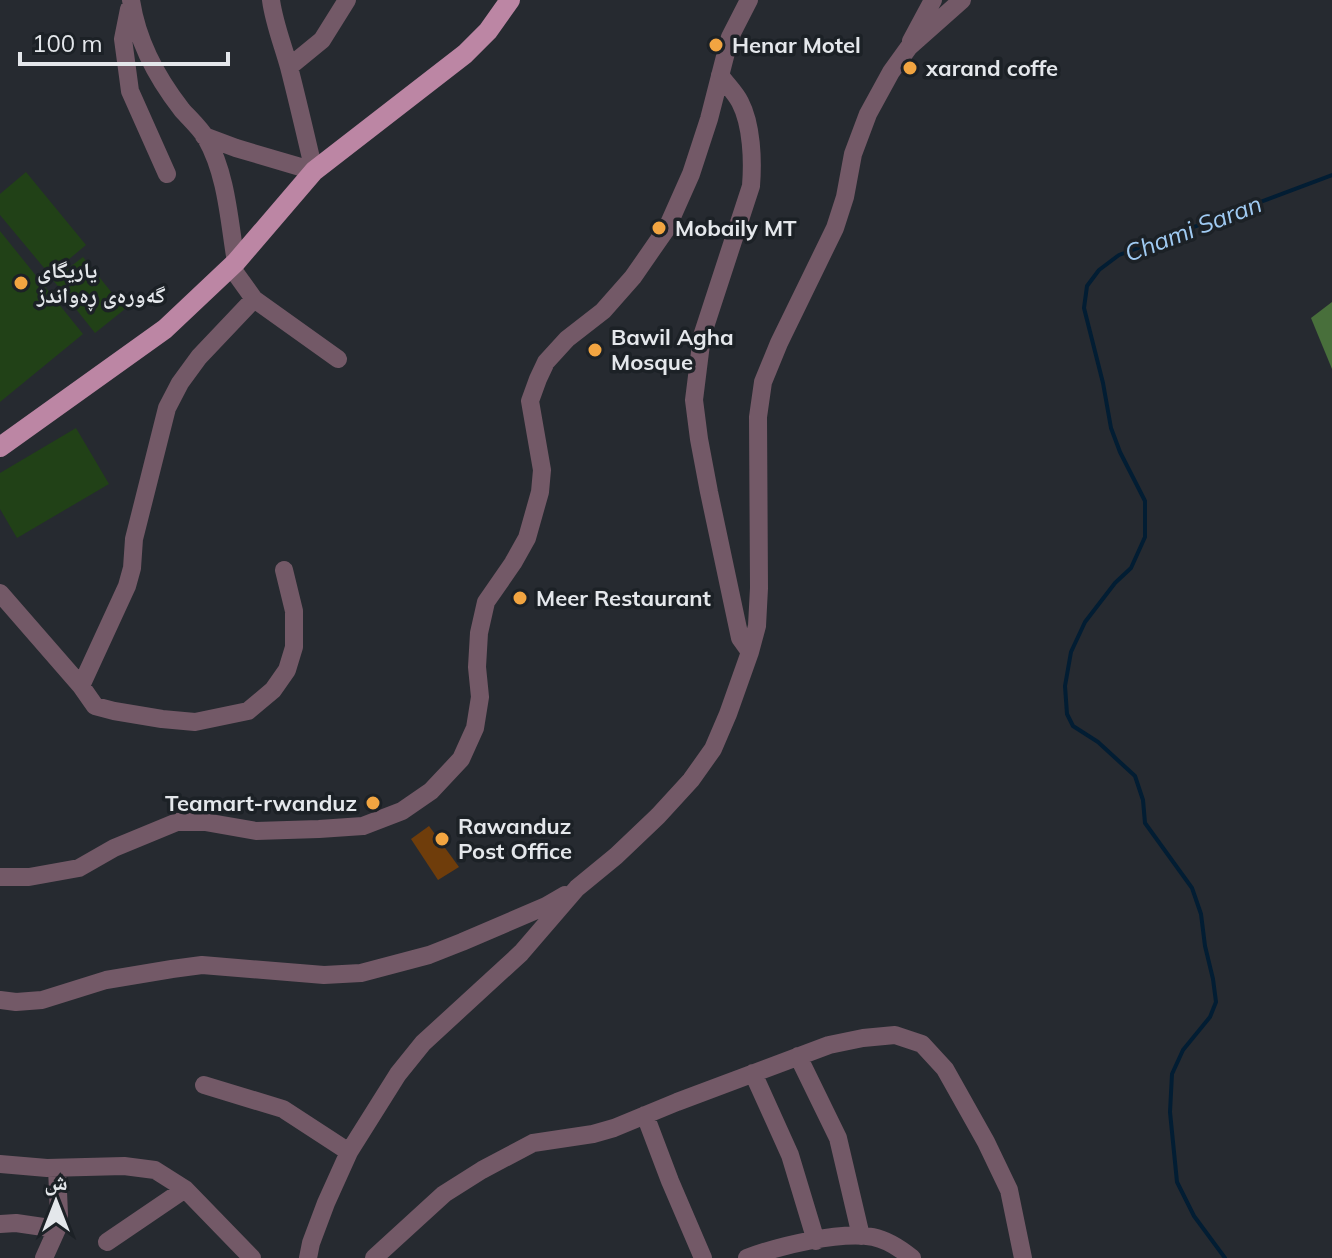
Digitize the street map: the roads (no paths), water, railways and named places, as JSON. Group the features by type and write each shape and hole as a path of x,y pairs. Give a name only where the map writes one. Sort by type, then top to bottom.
{"main road":[{"path":"0,447 165,329 233,265 314,171 465,54 488,31 510,0"}],"street":[{"path":"204,136 314,171 271,0"},
{"path":"289,67 322,40 347,0"},
{"path":"0,877 29,877 79,868 114,848 177,822 205,822 256,831 363,826 402,811 431,791 461,759 475,728 480,697 477,667 479,633 486,602 527,538 540,492 542,470 530,401 538,379 546,362 567,339 603,311 633,277 667,228 691,174 730,37 749,0"},
{"path":"0,1000 42,1000 106,980 202,965 324,975 361,973 429,955 546,906 577,888 658,816 691,780 713,749 757,626 758,417 763,382 835,228 853,154 868,114 909,47 933,0"},
{"path":"909,47 962,0"},
{"path":"131,1 139,34 157,74 204,136 217,163 226,197 233,265 254,299 338,359"},
{"path":"131,1 123,39 130,91 167,174"},
{"path":"720,75 740,102 753,163 751,186 702,336 694,400 706,479 740,638 750,652"},
{"path":"81,686 127,586 134,539 167,408 199,357 254,299"},
{"path":"0,593 95,706 195,722 248,711 273,690 287,670 294,647 294,611 284,570"},
{"path":"308,1258 326,1203 349,1152 398,1074 423,1043 521,953 577,888"},
{"path":"502,924 516,927 522,933 521,953"},
{"path":"374,1258 444,1194 533,1143 614,1128 829,1045 895,1035 922,1044 945,1069 1009,1190 1023,1258"},
{"path":"798,1056 838,1138 861,1236"},
{"path":"753,1073 790,1155 816,1241"},
{"path":"204,1085 283,1109 349,1152"},
{"path":"645,1115 703,1258"},
{"path":"0,1164 57,1168 124,1166 155,1170 185,1189 245,1256"},
{"path":"44,1258 57,1229 57,1168"},
{"path":"107,1242 185,1189"},
{"path":"0,1224 57,1229"},
{"path":"747,1258 852,1235 876,1237 898,1247 912,1258"}],"waterway":[{"name":"Chami Saran","path":"1225,1258 1194,1216 1177,1182 1170,1112 1172,1074 1183,1050 1210,1017 1216,1002 1201,914 1192,888 1145,823 1143,800 1135,776 1098,742 1073,726 1067,714 1065,686 1071,652 1085,622 1115,583 1131,568 1145,537 1145,501 1111,428 1084,308 1087,286 1099,270 1119,255 1332,175"}],"place":[{"name":"Henar Motel","path":"716,45"},
{"name":"xarand coffe","path":"910,68"},
{"name":"Mobaily MT","path":"659,228"},
{"name":"یاریگای گەورەی ڕەواندز","path":"21,283"},
{"name":"Bawil Agha Mosque","path":"595,350"},
{"name":"Meer Restaurant","path":"520,598"},
{"name":"Teamart-rwanduz","path":"373,803"},
{"name":"Rawanduz Post Office","path":"442,839"}]}
